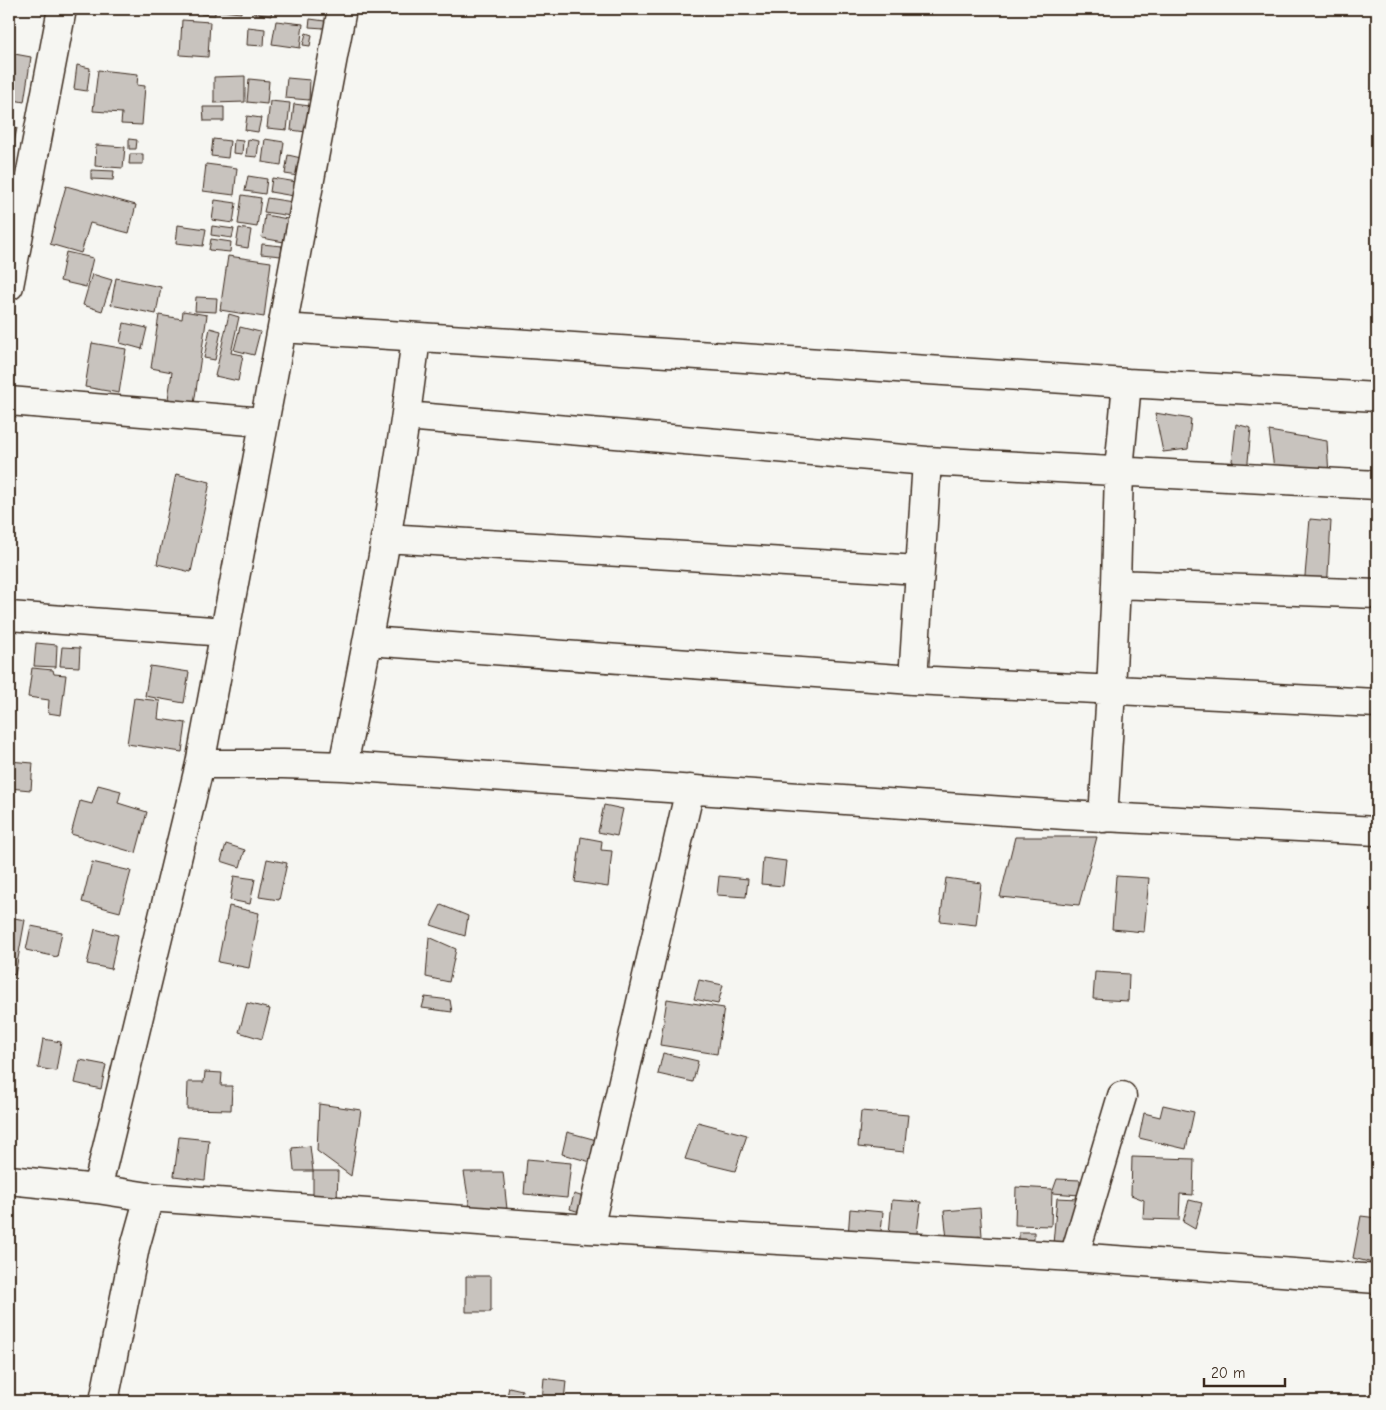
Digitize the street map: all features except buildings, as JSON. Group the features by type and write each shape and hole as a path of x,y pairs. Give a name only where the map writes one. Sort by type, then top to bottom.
{"street":[{"path":"9,286 62,9"},
{"path":"97,1189 200,764 342,9"},
{"path":"282,328 1127,383 1377,397"},
{"path":"343,766 368,641 406,416 416,337"},
{"path":"1103,818 1116,584 1119,470 1127,383"},
{"path":"9,400 264,422"},
{"path":"406,416 927,461 1377,485"},
{"path":"913,680 927,461"},
{"path":"385,538 919,570"},
{"path":"1116,584 1377,594"},
{"path":"9,616 225,632"},
{"path":"368,641 913,680 1377,703"},
{"path":"200,764 343,766 1103,818 1377,831"},
{"path":"589,1229 690,789"},
{"path":"1074,1257 1122,1096"},
{"path":"9,1180 97,1189 149,1197 589,1229 1074,1257 1377,1279"},
{"path":"104,1401 135,1247 149,1197"}]}
